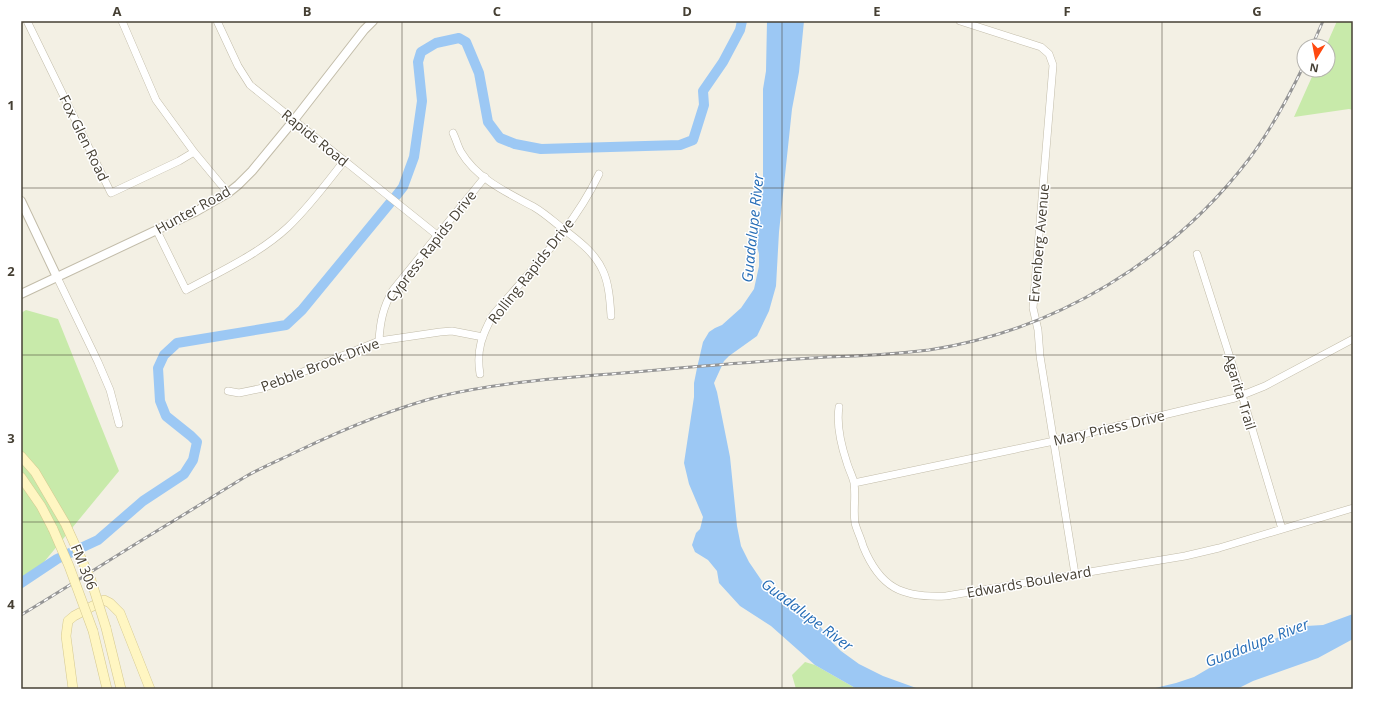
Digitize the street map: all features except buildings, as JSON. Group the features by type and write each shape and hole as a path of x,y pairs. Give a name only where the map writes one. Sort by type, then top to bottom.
{"main road":[{"name":"FM 306","path":"21,456 35,472 65,523 90,580 106,628 120,689"},
{"name":"FM 306","path":"21,477 41,506 69,566 93,631 107,689"},
{"path":"73,689 66,636 68,621 74,616 104,600 110,603 120,613 150,689"}],"street":[{"name":"Fox Glen Road","path":"27,21 111,193 179,161 194,152"},
{"path":"122,21 156,100 194,152 228,193"},
{"name":"Rapids Road","path":"217,21 238,66 250,86 437,235"},
{"name":"Hunter Road","path":"21,294 158,231 228,193 252,171 364,30 373,21"},
{"name":"Ervenberg Avenue","path":"960,21 1041,47 1049,54 1053,64 1033,301 1075,574"},
{"path":"453,133 463,156 485,177 505,192 545,214 590,251 603,269 606,279 611,316"},
{"path":"158,231 186,290 240,261 287,228 307,208 344,161"},
{"name":"Rolling Rapids Drive","path":"480,374 478,360 483,337 494,315 564,230 587,198 598,174"},
{"name":"Cypress Rapids Drive","path":"379,341 381,316 393,290 485,177"},
{"path":"21,201 101,369 112,395 119,424"},
{"name":"Agarita Trail","path":"1197,254 1242,395 1282,529"},
{"name":"Pebble Brook Drive","path":"228,391 238,393 263,388 379,341 446,331 483,337"},
{"name":"Mary Priess Drive","path":"854,483 1054,441 1213,404 1265,386 1353,339"},
{"name":"Edwards Boulevard","path":"839,407 838,426 846,459 854,483 855,522 868,558 881,578 896,589 915,594 946,596 1200,553 1353,508"}],"green space":[{"path":"1337,21 1353,21 1353,110 1349,109 1294,117 1311,78 1336,78 1336,38 1330,38"},
{"path":"26,310 58,319 119,471 21,590 21,313"},
{"path":"805,662 815,665 857,689 796,689 792,675"}],"water":[{"name":"Guadalupe River","path":"767,21 804,21 799,72 792,109 779,232 776,286 769,311 757,336 724,361 714,383 730,457 737,526 741,546 749,562 764,584 800,606 809,617 820,626 830,640 841,651 859,664 883,676 919,689 857,689 815,665 771,626 740,606 719,583 717,571 708,560 695,552 692,545 696,533 700,529 703,517 689,484 684,463 694,397 694,383 703,342 709,332 722,325 741,308 754,289 759,266 757,246 763,183 763,89 766,71"},
{"path":"1353,614 1353,639 1318,658 1253,681 1237,689 1151,689 1194,677 1223,660 1306,626 1323,625"}],"waterway":[{"path":"396,196 403,187 414,157 422,101 418,62 421,52 436,43 459,38 466,42 479,73 488,122 500,138 515,144 541,149 680,145 693,140 704,105 703,91 723,62 740,30 742,21"},
{"path":"21,583 57,559 98,540 143,501 184,474 193,460 197,442 166,416 160,401 158,368 164,355 177,343 286,325 302,310 390,203"}],"railway":[{"path":"1316,38 1323,21"},
{"path":"21,615 251,473 350,427 422,401 486,387 554,379 750,362 878,355 929,350 976,340 1021,326 1065,308 1107,285 1147,259 1184,229 1218,195 1249,159 1265,137 1297,78"}]}
